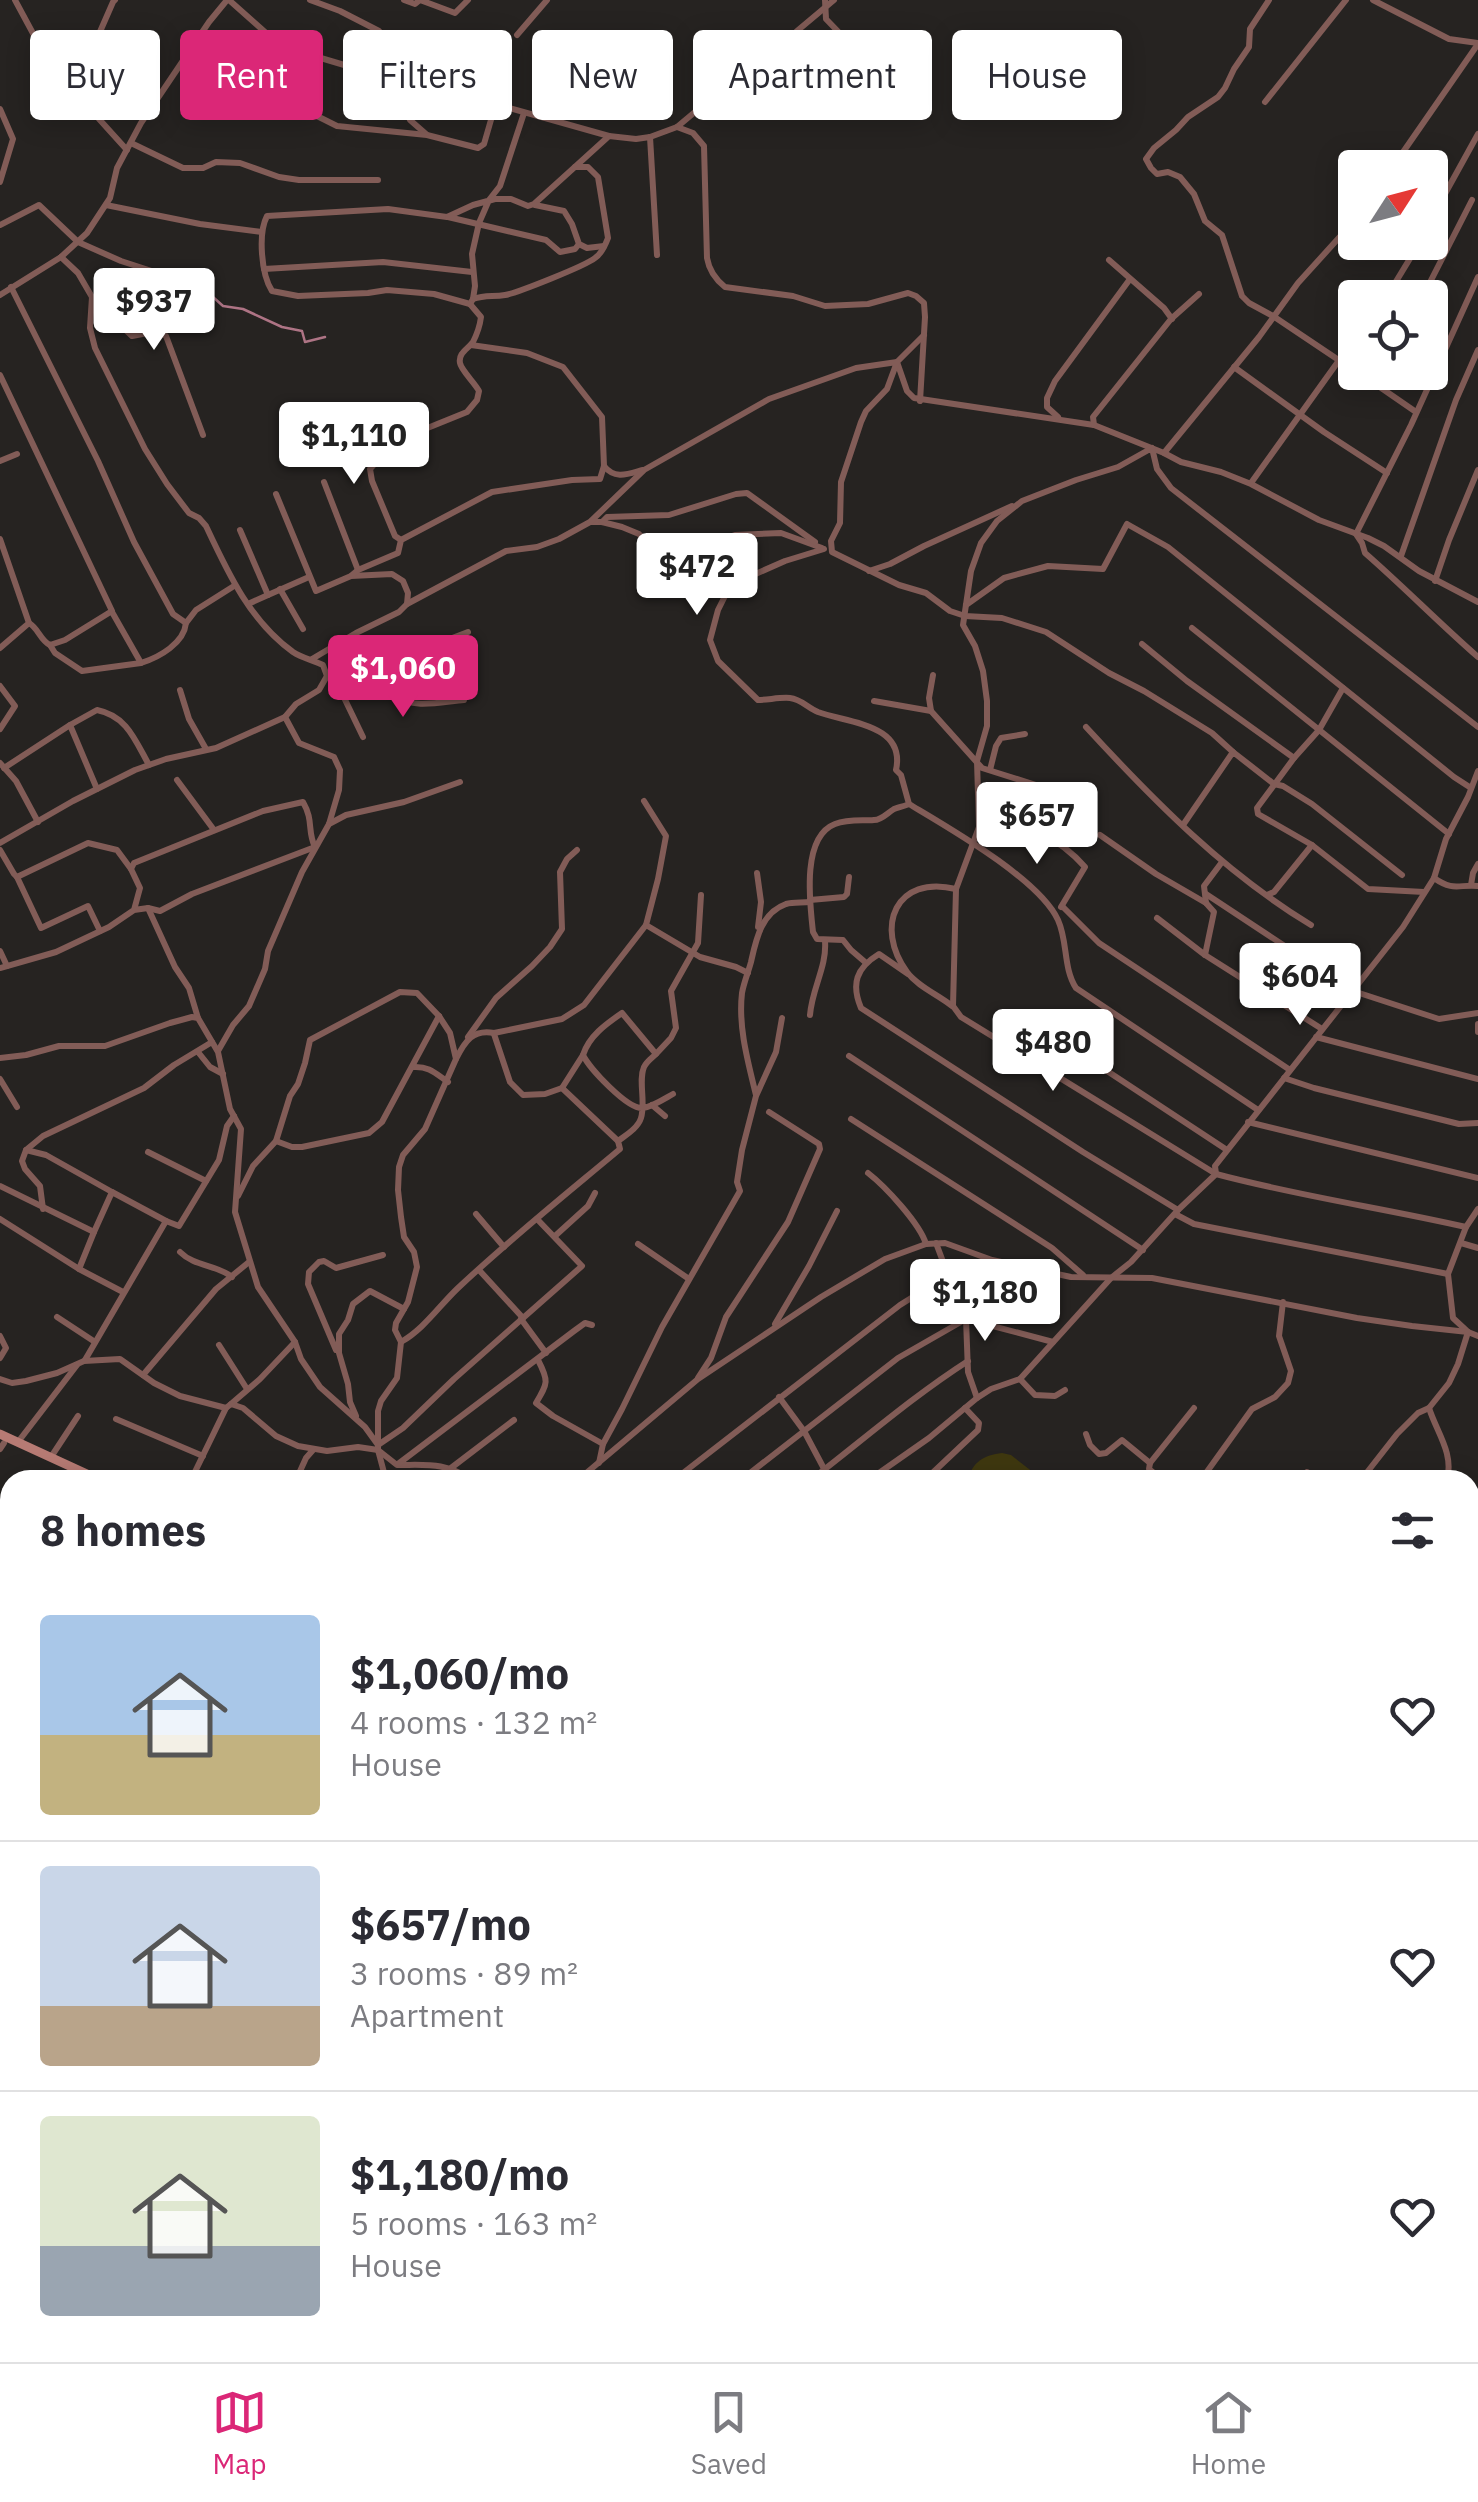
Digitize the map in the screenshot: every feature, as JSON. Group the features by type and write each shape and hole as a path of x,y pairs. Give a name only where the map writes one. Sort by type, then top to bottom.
{"main road":[{"path":"6,1442 78,1470"}],"street":[{"path":"14,0 31,30"},
{"path":"101,30 116,0"},
{"path":"0,295 78,242 110,198 117,168 140,123 228,0 262,30"},
{"path":"310,0 378,30"},
{"path":"404,0 415,4 420,0 455,13 468,0"},
{"path":"517,35 547,0"},
{"path":"512,110 608,136 650,137 677,127 708,101 738,93 825,2 834,0"},
{"path":"1251,484 1338,361 1242,296 1222,235 1205,221 1188,184 1168,172 1157,174 1146,159 1188,117 1225,88 1249,46 1250,29 1269,0"},
{"path":"1265,102 1346,0"},
{"path":"1374,0 1449,39 1478,44 1404,150"},
{"path":"825,2 826,19 837,30"},
{"path":"0,109 13,139 0,182"},
{"path":"400,540 370,469 402,443 467,412 477,400 479,391 460,367 459,359 472,344 481,323 471,302 475,286 472,254 479,223 500,186 524,113"},
{"path":"323,119 337,126 426,135 478,148 484,144 491,120"},
{"path":"101,120 129,146 182,168 203,168 216,162 240,163 299,180 378,180"},
{"path":"410,120 426,135"},
{"path":"677,127 694,133 704,146 707,258 719,282 725,287 793,296 825,306 868,304 908,293 916,296 924,303 920,401"},
{"path":"1448,188 1478,134"},
{"path":"447,217 489,200 534,204 608,136"},
{"path":"650,137 657,255"},
{"path":"574,166 588,168 598,177 606,245 595,258 504,296 487,295 471,302 387,290 298,296 272,291 264,269 263,220 267,216 317,212 388,208 479,223 546,240 560,252 575,249 578,244"},
{"path":"1431,280 1472,200"},
{"path":"534,204 564,212 578,244 587,248 606,245"},
{"path":"0,225 39,205 78,242 168,276"},
{"path":"106,205 262,232"},
{"path":"1164,452 1298,283 1338,239"},
{"path":"61,256 78,272 102,313 132,336 158,331 166,336 203,435"},
{"path":"1110,260 1172,319"},
{"path":"264,269 383,262 472,272"},
{"path":"1356,534 1478,277"},
{"path":"1062,420 1047,406 1047,398 1130,279"},
{"path":"11,287 134,542 174,614 186,623"},
{"path":"1094,425 1094,417 1106,399 1172,319 1199,294"},
{"path":"92,299 140,310 152,307 200,320"},
{"path":"92,299 90,328 94,348 166,484 189,513 206,526 234,586 276,637 294,652 323,666 327,676 336,681 364,737"},
{"path":"828,550 840,523 842,482 861,422 887,389 897,362 924,335"},
{"path":"400,540 492,492 600,479 604,466 602,417 563,367 527,354 472,344"},
{"path":"1401,556 1456,400 1478,350"},
{"path":"897,362 907,391 920,401 1094,425 1180,462 1251,484 1318,520 1368,538 1435,581 1478,602"},
{"path":"310,660 506,551 559,540 590,522 644,470 768,399 856,368 897,362"},
{"path":"1234,367 1386,472"},
{"path":"0,375 112,611 142,664"},
{"path":"1386,390 1416,412"},
{"path":"869,572 1022,502 1118,467 1152,448"},
{"path":"1152,448 1157,469 1172,488 1478,727"},
{"path":"0,461 17,454"},
{"path":"604,466 618,476 644,470"},
{"path":"1435,581 1478,470"},
{"path":"324,482 355,573"},
{"path":"602,522 607,517 669,515 747,493 828,550 869,572 926,593 950,611 964,616 1002,618 1046,632 1212,734 1274,784 1312,804 1402,875"},
{"path":"276,494 314,589 398,552 400,540"},
{"path":"953,1006 956,889 979,828 977,762 987,726 983,670 963,625 964,616 971,571 981,542 997,521 1022,502"},
{"path":"590,522 639,534 659,548 698,548 736,535 781,533 828,550"},
{"path":"966,605 1004,578 1048,566 1103,569 1127,524 1168,547 1471,788"},
{"path":"240,530 268,595"},
{"path":"1356,534 1365,554 1478,657"},
{"path":"0,538 29,624 55,653 82,671 153,660 186,633 186,623 196,610 234,586"},
{"path":"828,550 784,561 728,590 710,640 718,661 758,700 790,698 820,712 862,723 893,743 898,754 896,770 909,804 1018,875 1057,918 1070,978 1076,988 1258,1110"},
{"path":"355,573 392,574 404,581 408,592 406,604"},
{"path":"248,604 310,577"},
{"path":"280,589 303,628"},
{"path":"50,645 112,611"},
{"path":"0,648 29,624"},
{"path":"1192,628 1449,834"},
{"path":"339,688 380,666 468,632"},
{"path":"1142,644 1294,758"},
{"path":"380,666 394,693 405,702 464,700"},
{"path":"934,674 929,698 932,711 982,768 1066,792"},
{"path":"100,931 88,906 40,928 0,846 96,789 149,765 216,748 285,717 296,704 319,690 327,676"},
{"path":"0,686 15,706 0,729"},
{"path":"1343,688 1319,730 1257,808 1258,814 1312,845 1368,889 1425,892"},
{"path":"180,690 189,719 206,750"},
{"path":"874,702 932,711"},
{"path":"38,822 16,780 2,766 97,710 118,717 128,727 149,765"},
{"path":"218,1052 249,1006 265,970 268,951 340,790 340,770 334,758 299,743 285,717"},
{"path":"70,725 96,789"},
{"path":"1086,728 1222,862 1311,925"},
{"path":"990,770 1001,738 1025,734"},
{"path":"1182,825 1232,752"},
{"path":"1216,1174 1215,1166 1248,1122 1403,927 1434,878 1478,771"},
{"path":"177,780 214,830"},
{"path":"328,824 346,815 404,802 460,782"},
{"path":"467,1038 484,1031 494,1034 562,1019 584,1005 646,924 666,836 644,801"},
{"path":"131,869 134,863 214,830 263,811 303,802 311,815 315,847"},
{"path":"865,962 843,940 817,940 812,932 808,879 816,848 823,833 835,824 865,818 879,820 909,804"},
{"path":"980,808 1024,824 1082,862 1085,867 1057,918"},
{"path":"1100,835 1156,874 1206,899 1353,992 1439,1019 1478,1014"},
{"path":"18,877 88,843 117,850 140,888 134,910"},
{"path":"1267,894 1274,892 1312,845"},
{"path":"0,951 4,967 40,958 109,928 134,910 160,911 192,894 315,847"},
{"path":"384,1470 378,1447 378,1412 397,1378 401,1342 396,1323 408,1302 417,1268 400,1217 399,1167 408,1148 425,1129 467,1038 496,998 541,957 562,929 560,872 577,850"},
{"path":"1205,955 1214,912 1204,886 1222,862"},
{"path":"1434,878 1462,888 1475,886 1473,874 1478,864"},
{"path":"756,873 760,920 743,986 741,1010 756,1096"},
{"path":"756,936 770,914 785,904 844,896 848,877"},
{"path":"908,974 891,936 898,903 930,885 956,889"},
{"path":"618,1142 641,1120 644,1066 676,1028 671,991 698,943 701,895"},
{"path":"1062,906 1099,943 1290,1070"},
{"path":"148,908 189,988 198,1018 218,1052 230,1109 242,1129 235,1212"},
{"path":"1157,918 1205,955 1322,1030"},
{"path":"646,924 692,952 748,973"},
{"path":"810,1015 814,989 824,965 824,940"},
{"path":"1448,1274 1194,1224 861,1008 855,992 860,969 878,954 984,1032 1216,1174 1466,1227"},
{"path":"454,1470 439,1465 397,1465 320,1387 301,1360 296,1342 258,1287 235,1212 236,1198 254,1166 276,1141 290,1096 306,1063 310,1040 400,992 417,992 450,1033 456,1059"},
{"path":"494,1034 510,1082 523,1094 546,1094 562,1088 586,1045 622,1013 656,1054"},
{"path":"276,1141 302,1147 368,1133 382,1122 439,1016"},
{"path":"0,1058 60,1046 105,1046 170,1023 198,1018"},
{"path":"598,1464 602,1444 662,1327 740,1191 737,1182 742,1150 756,1096 776,1052 782,1018"},
{"path":"1478,1024 1478,1032"},
{"path":"1316,1038 1478,1080"},
{"path":"44,1209 40,1186 22,1161 26,1150 42,1136 144,1088 212,1042"},
{"path":"198,1052 210,1068 223,1074"},
{"path":"583,1055 606,1084 636,1108 642,1109 673,1094"},
{"path":"848,1056 1143,1250"},
{"path":"1098,1065 1227,1150"},
{"path":"412,1068 430,1069 448,1082"},
{"path":"1284,1078 1459,1124 1478,1123"},
{"path":"0,1079 17,1107"},
{"path":"401,1342 620,1149 588,1110 562,1088"},
{"path":"652,1105 665,1116"},
{"path":"698,1379 726,1317 788,1222 820,1149 819,1144 770,1112"},
{"path":"26,1150 46,1155 179,1226 219,1160 227,1126 234,1116"},
{"path":"851,1119 1052,1248 1084,1276"},
{"path":"1248,1122 1478,1178"},
{"path":"148,1152 206,1182"},
{"path":"868,1174 890,1192 922,1230 926,1244"},
{"path":"883,1470 976,1398 1020,1379 1110,1278 1143,1250 1216,1174"},
{"path":"0,1186 94,1232"},
{"path":"79,1269 112,1192"},
{"path":"554,1236 588,1206 596,1193"},
{"path":"1468,1332 1453,1318 1448,1274 1466,1227 1478,1209"},
{"path":"772,1330 836,1211"},
{"path":"476,1214 504,1248"},
{"path":"0,1219 123,1292"},
{"path":"0,1380 26,1381 81,1362 120,1359 180,1396 243,1408 276,1436 298,1446 327,1451 378,1447 582,1266 538,1219"},
{"path":"6,1442 81,1362 166,1222"},
{"path":"687,1470 900,1305 948,1275 936,1243"},
{"path":"590,1470 698,1379 821,1296 885,1259 926,1244 945,1243 992,1260 1071,1277 1152,1278 1478,1336"},
{"path":"1461,1243 1478,1248"},
{"path":"638,1244 689,1279"},
{"path":"180,1252 199,1264 222,1268 232,1277"},
{"path":"358,1422 341,1360 308,1284 309,1272 319,1262 336,1268 383,1256"},
{"path":"143,1375 199,1308 249,1262"},
{"path":"479,1270 546,1353"},
{"path":"341,1360 339,1334 353,1304 364,1294 370,1291 404,1309"},
{"path":"1208,1470 1252,1409 1275,1397 1288,1383 1291,1371 1279,1336 1283,1302"},
{"path":"959,1304 966,1319 968,1372 976,1398"},
{"path":"57,1317 95,1342"},
{"path":"754,1470 898,1358 966,1319 1054,1342"},
{"path":"397,1465 585,1324 592,1325"},
{"path":"1369,1470 1418,1413 1430,1408 1453,1374 1468,1332"},
{"path":"0,1336 6,1348 0,1358"},
{"path":"197,1470 229,1406 296,1342"},
{"path":"219,1346 247,1389"},
{"path":"538,1360 547,1386 536,1403 602,1444"},
{"path":"822,1470 920,1393 968,1361"},
{"path":"1020,1379 1034,1395 1056,1396 1065,1390"},
{"path":"779,1397 824,1468"},
{"path":"936,1470 978,1430 978,1423 965,1408"},
{"path":"1150,1470 1150,1463 1194,1408"},
{"path":"1430,1408 1445,1443 1450,1470"},
{"path":"51,1458 78,1416"},
{"path":"116,1419 203,1456"},
{"path":"450,1468 514,1420"},
{"path":"1086,1434 1090,1446 1099,1454 1106,1454 1122,1440 1150,1463"},
{"path":"301,1470 314,1448"}],"shaded area":[{"path":"1011,1455 1030,1470 971,1470 990,1456"}],"waterway":[{"path":"203,288 223,306 243,309 282,327 302,331 305,342 325,337"}]}
